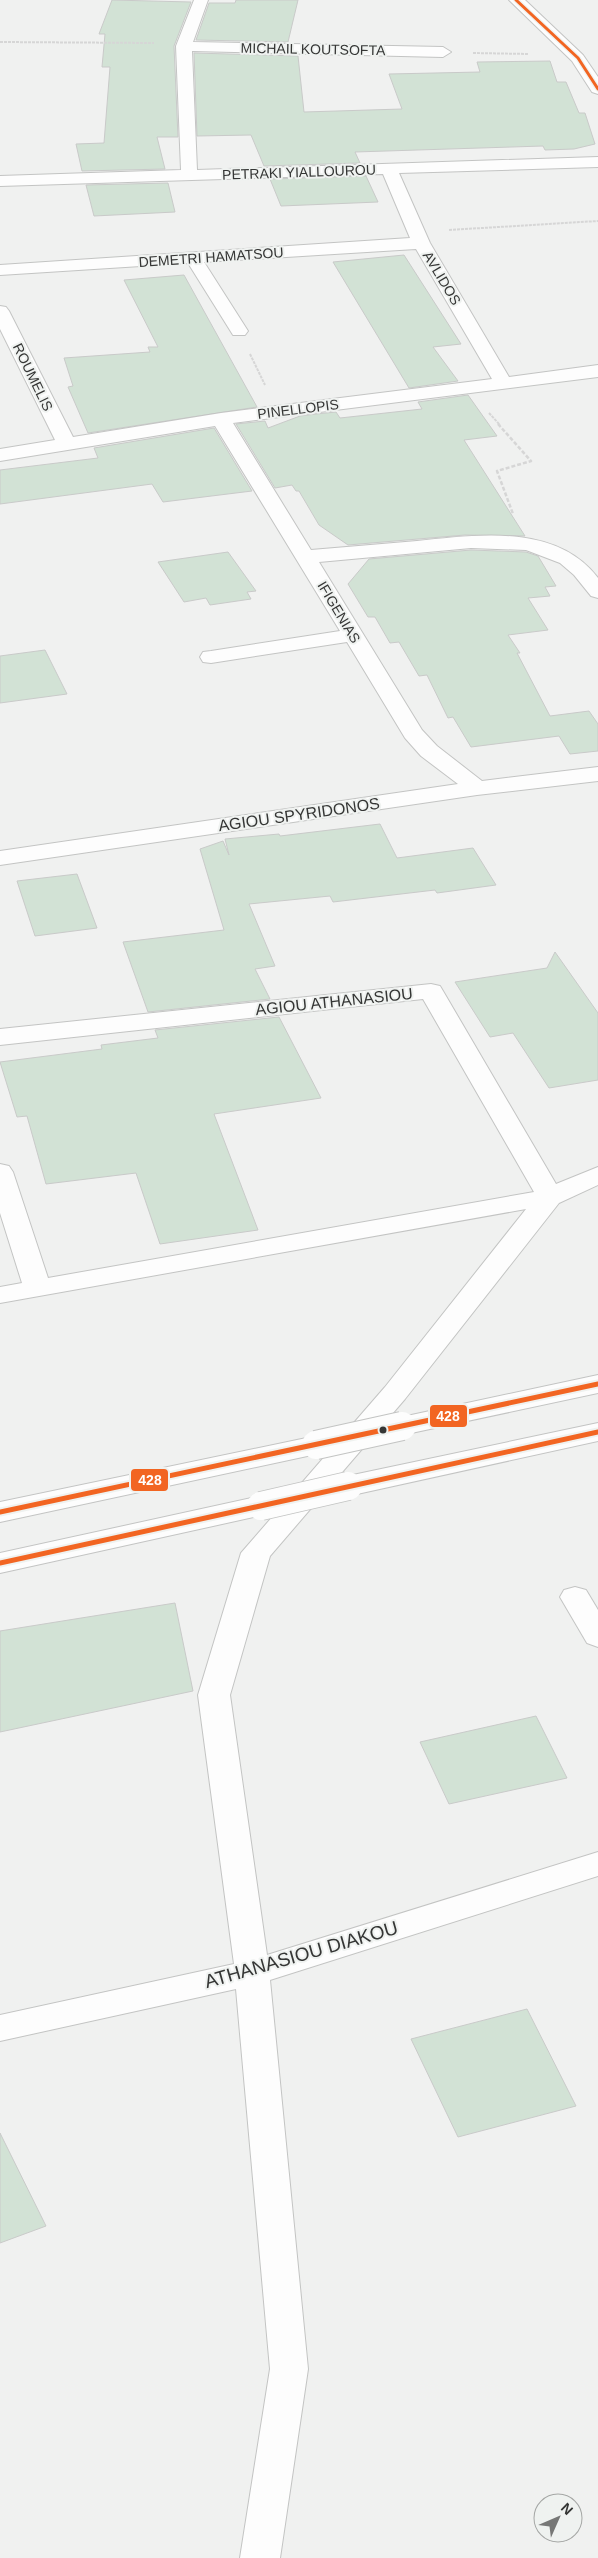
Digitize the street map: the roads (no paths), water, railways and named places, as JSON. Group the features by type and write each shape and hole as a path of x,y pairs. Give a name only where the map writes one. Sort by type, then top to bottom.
{"street":[{"path":"189,175 185,45 201,0"},
{"path":"517,1 534,0"},
{"path":"517,1 574,54 598,89"},
{"name":"MICHAIL KOUTSOFTA","path":"185,45 442,52"},
{"name":"PETRAKI YIALLOUROU","path":"0,182 598,162"},
{"name":"AVLIDOS","path":"389,169 419,238 503,382"},
{"name":"DEMETRI HAMATSOU","path":"0,270 193,258 419,238"},
{"path":"193,258 239,331"},
{"name":"ROUMELIS","path":"0,311 66,443"},
{"name":"PINELLOPIS","path":"0,455 221,419 598,371"},
{"name":"IFIGENIAS","path":"221,419 419,742 477,788"},
{"path":"305,557 482,541 524,544 562,555 580,567 598,592"},
{"path":"211,657 353,635"},
{"name":"AGIOU SPYRIDONOS","path":"0,858 477,788 598,774"},
{"name":"AGIOU ATHANASIOU","path":"0,1037 431,991 550,1197"},
{"path":"0,1172 38,1288"},
{"path":"0,1295 550,1197 598,1175"},
{"path":"260,2558 289,2369 252,1972 214,1695 256,1553 395,1393 550,1197"},
{"path":"0,1512 598,1384"},
{"path":"0,1563 598,1432"},
{"path":"575,1597 598,1636"},
{"name":"ATHANASIOU DIAKOU","path":"0,2028 252,1972 598,1864"}]}
